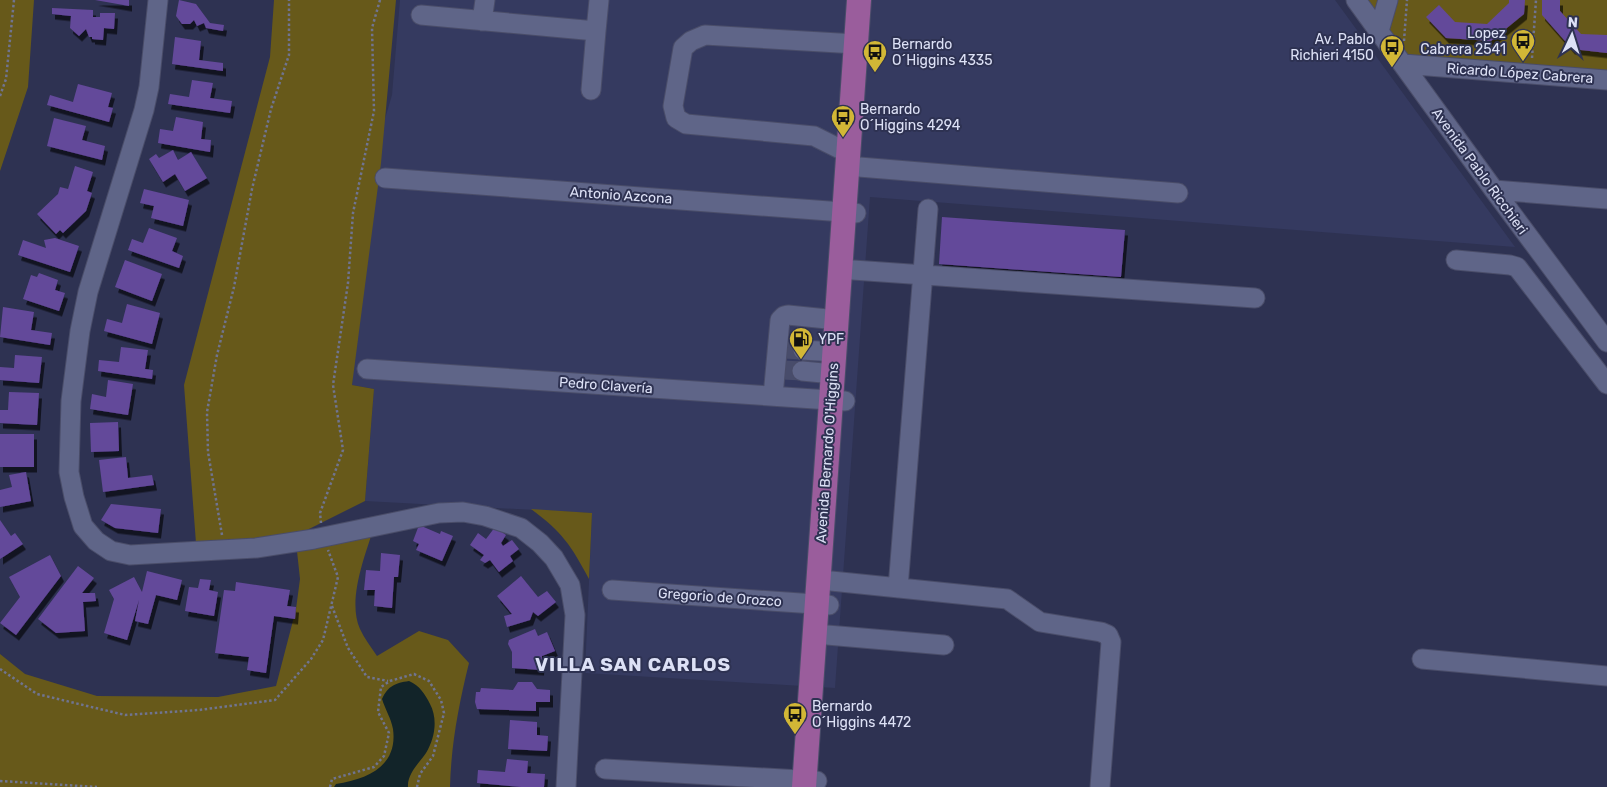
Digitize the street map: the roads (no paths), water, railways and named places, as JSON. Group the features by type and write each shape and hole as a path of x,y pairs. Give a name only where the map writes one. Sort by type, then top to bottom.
{"main road":[{"name":"Avenida Bernardo O'Higgins","path":"810,784 850,212 861,31 859,0"},
{"name":"Avenida Bernardo O'Higgins","path":"861,31 870,0"},
{"name":"Avenida Bernardo O'Higgins","path":"810,784 827,635 823,604 831,581 838,401 834,363 837,320 846,270"}],"street":[{"path":"158,0 152,69 144,110 88,292 80,330 71,401 69,472 83,526 96,541 111,551 130,554 256,548 323,537 439,513 463,512 486,516 521,528 540,543 554,558 570,585 575,615 566,787"},
{"path":"482,21 485,0"},
{"path":"590,90 599,0"},
{"name":"Avenida Pablo Ricchieri","path":"1356,0 1607,342"},
{"path":"1378,31 1388,0"},
{"path":"421,15 596,31"},
{"path":"861,31 705,35 690,41 683,48 673,106 676,118 686,124 814,136 852,162 1178,193"},
{"name":"Ricardo López Cabrera","path":"1403,64 1607,80"},
{"name":"Antonio Azcona","path":"385,178 850,212"},
{"path":"1494,190 1607,199"},
{"path":"898,588 928,209"},
{"path":"1456,260 1510,264 1517,267 1607,384"},
{"path":"846,270 1255,298"},
{"path":"1586,315 1607,316"},
{"path":"773,396 786,370 780,348 778,323 784,316 837,320"},
{"path":"803,350 834,363"},
{"path":"786,370 834,363"},
{"name":"Pedro Clavería","path":"367,369 838,401"},
{"path":"831,581 1007,599 1030,617 1040,622 1101,632 1108,635 1111,642 1100,787"},
{"name":"Gregorio de Orozco","path":"612,590 823,604"},
{"path":"827,635 944,645"},
{"path":"1422,659 1607,676"},
{"path":"605,769 810,784"}],"tunnel":[{"path":"784,349 803,350"},
{"path":"783,370 802,371"}],"place":[{"name":"Lopez Cabrera 2541","path":"1523,62"},
{"name":"Av. Pablo Richieri 4150","path":"1392,68"},
{"name":"Bernardo O´Higgins 4335","path":"875,73"},
{"name":"Bernardo O´Higgins 4294","path":"843,138"},
{"name":"YPF","path":"801,360"},
{"name":"Bernardo O´Higgins 4472","path":"795,735"}],"district":[{"name":"VILLA SAN CARLOS","path":"633,664"}]}
